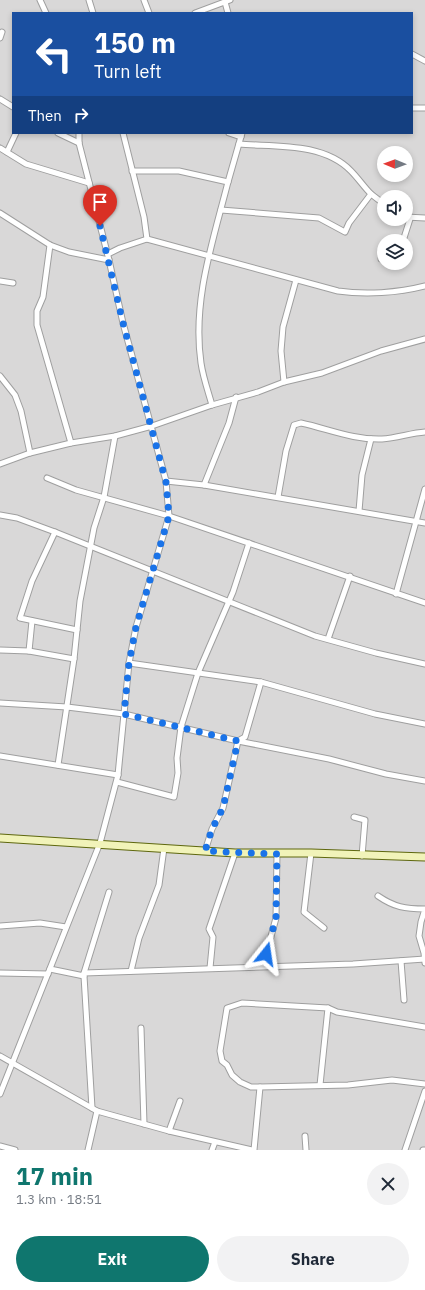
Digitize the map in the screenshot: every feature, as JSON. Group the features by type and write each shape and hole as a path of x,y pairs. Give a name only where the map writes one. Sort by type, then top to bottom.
{"street":[{"path":"40,0 46,12"},
{"path":"89,0 93,12"},
{"path":"144,0 149,12"},
{"path":"198,12 228,1 228,12"},
{"path":"413,55 425,61"},
{"path":"0,99 12,106"},
{"path":"413,108 425,108"},
{"path":"6,152 15,134"},
{"path":"60,134 79,142"},
{"path":"0,1094 100,843 118,775 129,663 136,627 154,571 169,516 166,482 123,323 110,260 79,142 79,134"},
{"path":"123,134 144,217 147,239"},
{"path":"212,405 201,364 199,332 200,310 209,257 238,144 242,135"},
{"path":"238,144 295,147 328,156 351,171 359,182 377,199"},
{"path":"0,148 26,164 89,183"},
{"path":"132,171 179,171 228,182"},
{"path":"221,210 319,218 345,232 349,223 371,194"},
{"path":"0,213 50,245 70,252 110,260"},
{"path":"413,217 425,218"},
{"path":"108,254 120,248 147,239 321,288 354,293 413,289 425,286"},
{"path":"50,245 43,297 37,311 37,325 71,443"},
{"path":"284,382 281,351 283,327 296,280"},
{"path":"0,281 13,282"},
{"path":"0,464 30,453 71,443 115,436 152,426 236,397 258,392 284,382 322,373 382,351 425,339"},
{"path":"0,376 17,400 30,453"},
{"path":"204,485 229,422 236,397"},
{"path":"278,497 286,452 294,425 301,423 356,438 371,439 384,439 425,432"},
{"path":"58,765 74,659 80,600 91,546 104,497 115,436"},
{"path":"359,511 362,475 371,439"},
{"path":"47,478 76,490 169,516 350,576 396,594 425,603"},
{"path":"166,482 204,485 425,523"},
{"path":"396,594 425,489"},
{"path":"0,515 17,518 55,532 229,602 328,639 376,653 425,664"},
{"path":"55,532 32,581 20,618 77,630"},
{"path":"116,782 174,796 178,773 177,758 181,727 198,673 229,602 249,543"},
{"path":"328,639 350,576"},
{"path":"29,651 32,621"},
{"path":"0,650 29,651 74,659"},
{"path":"129,663 260,682 375,714 425,724"},
{"path":"205,851 212,829 223,808 238,741 245,737 260,682"},
{"path":"0,703 67,707 124,714 238,741 329,759 386,774 425,781"},
{"path":"0,756 118,775"},
{"path":"354,817 365,820 362,856"},
{"path":"0,838 100,843 235,853 311,853 362,856 425,857"},
{"path":"131,971 139,938 159,885 164,848"},
{"path":"210,968 213,936 209,929 235,853"},
{"path":"311,853 304,912 324,928"},
{"path":"263,966 276,918 277,854"},
{"path":"92,1108 84,974 109,892"},
{"path":"0,973 49,972 84,974 131,971 163,972 210,968 353,964 425,960 419,936 425,909 405,909 378,896"},
{"path":"0,926 40,923 66,928"},
{"path":"401,961 404,1000"},
{"path":"425,1027 337,1012 328,1008 300,1005 242,1003 227,1008 220,1051 222,1061 232,1075 240,1082 251,1087 293,1088 320,1085 348,1085 392,1080 425,1084"},
{"path":"320,1085 328,1008"},
{"path":"141,1028 144,1124"},
{"path":"0,1056 97,1111 169,1131 250,1150 260,1088"},
{"path":"405,1150 425,1091"},
{"path":"169,1131 180,1101"},
{"path":"88,1150 97,1111"},
{"path":"305,1136 306,1150"},
{"path":"212,1150 215,1142"},
{"path":"0,1146 15,1150"}],"shaded area":[{"path":"0,0 425,0 425,1150 0,1150"}],"route":[{"path":"100,226 110,260 123,323 166,482 169,516 154,571 136,627 129,663 124,714 238,741 223,808 212,829 205,851 277,854 276,918 275,927 266,954"}]}
